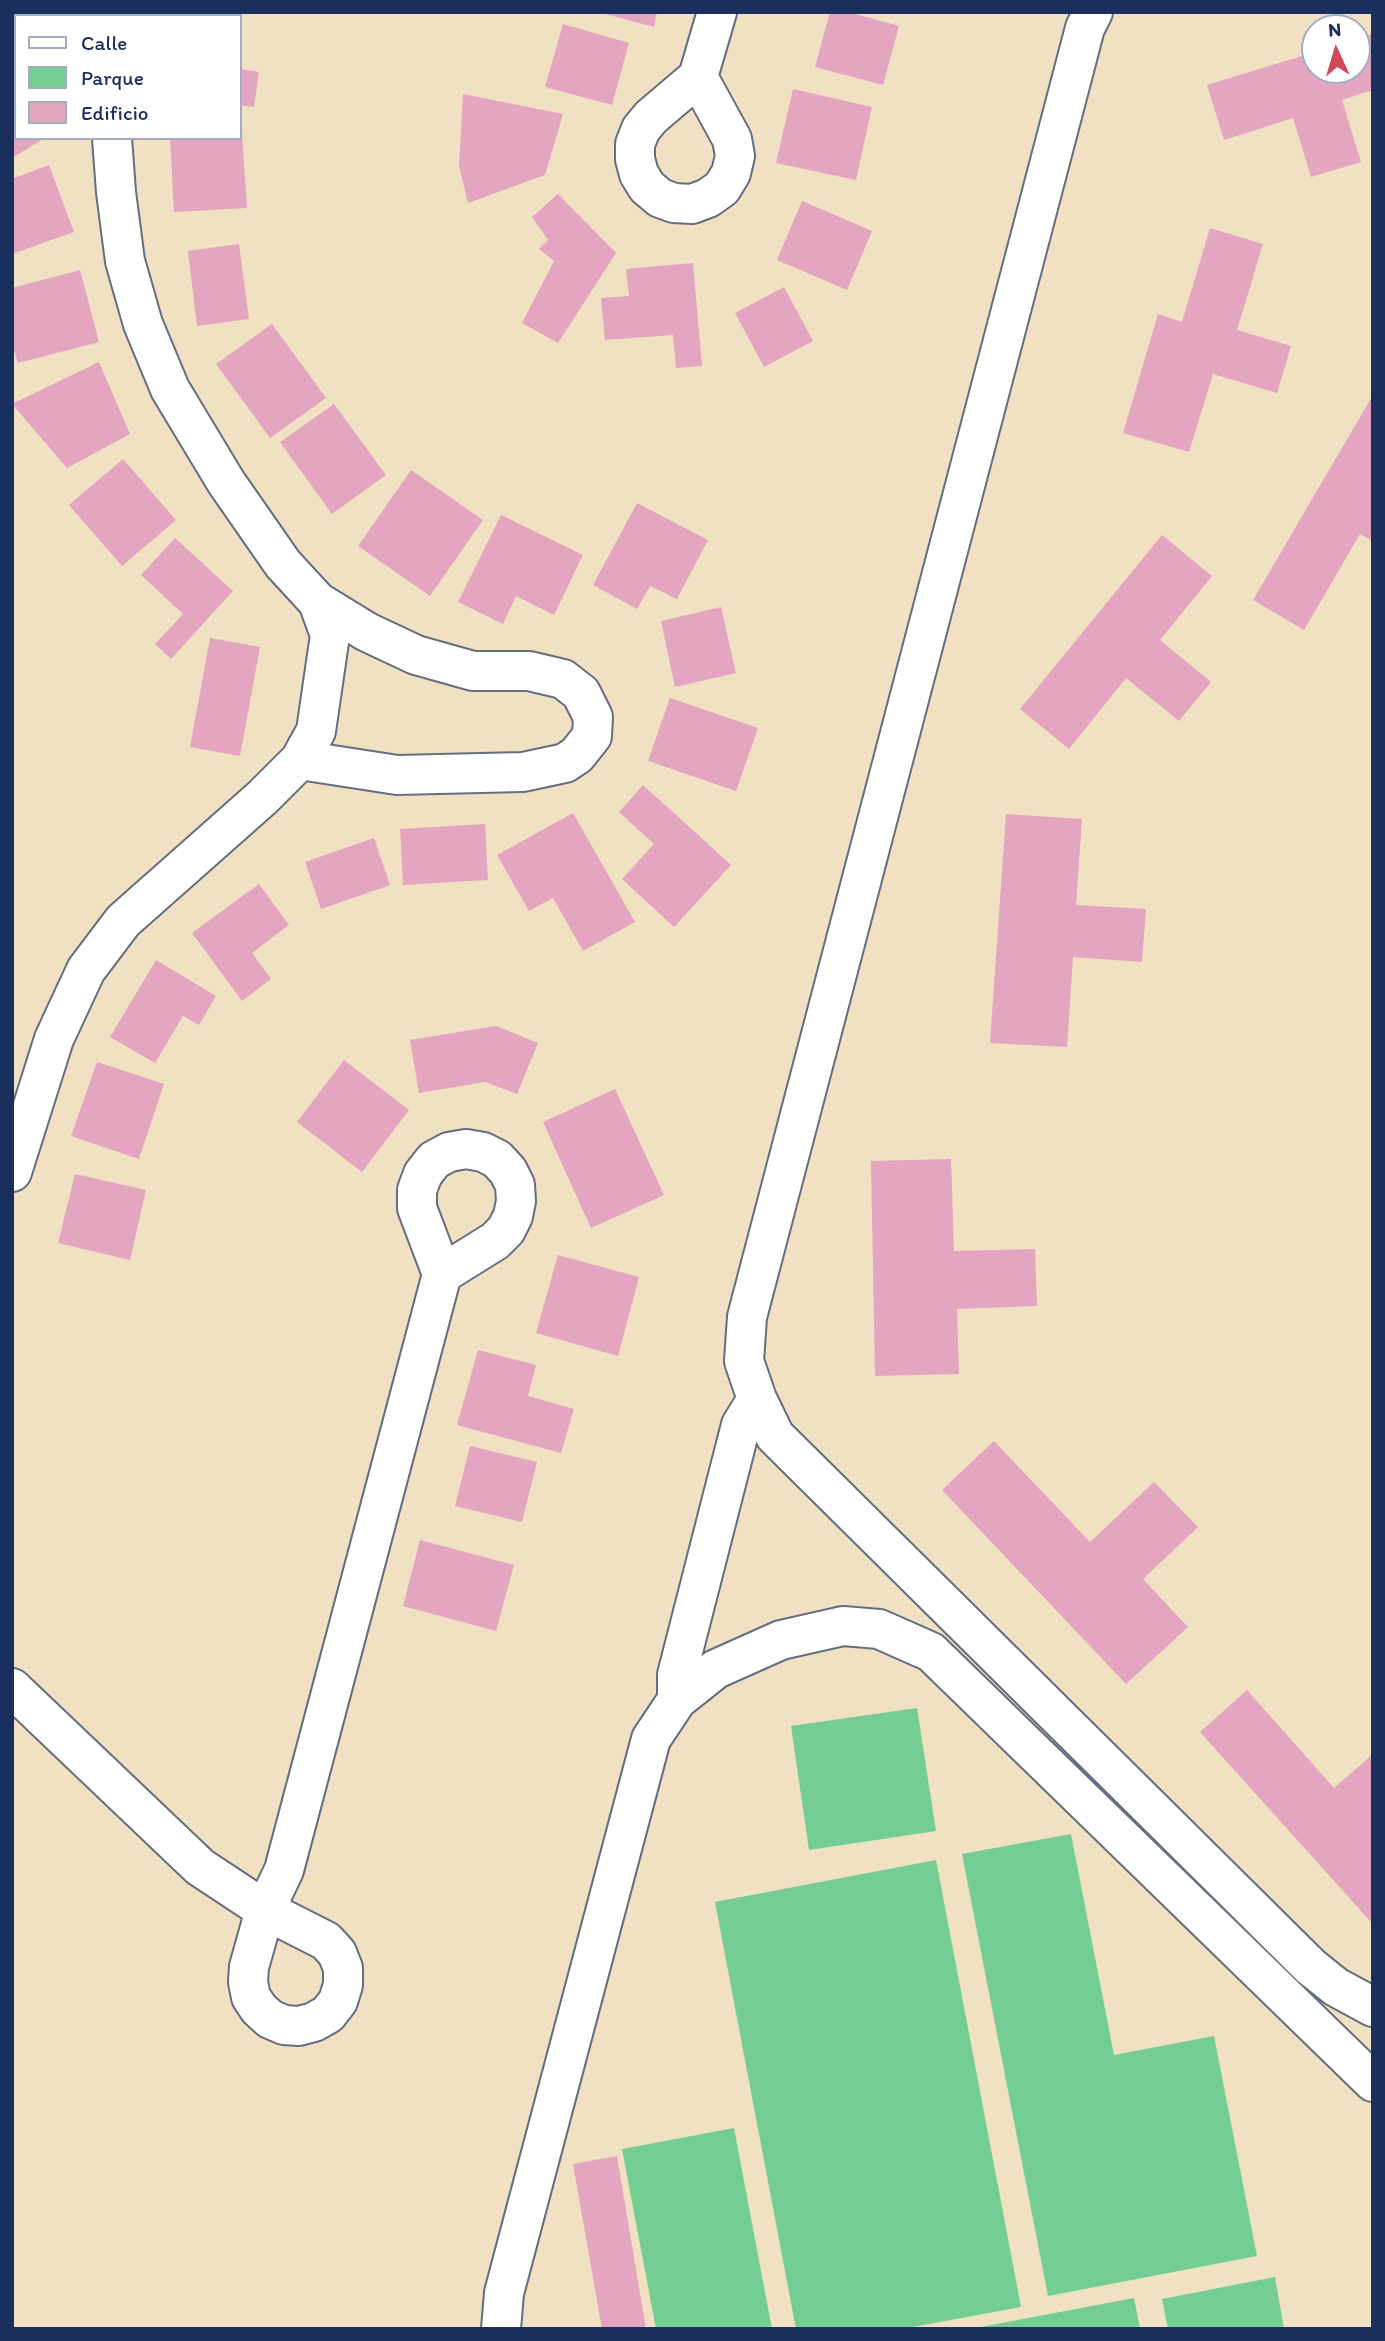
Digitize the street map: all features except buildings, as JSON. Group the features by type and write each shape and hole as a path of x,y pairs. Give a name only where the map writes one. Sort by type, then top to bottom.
{"street":[{"path":"698,77 717,12"},
{"path":"1093,12 1085,28 747,1317 744,1361 757,1399 775,1436 1311,1967 1336,1987 1373,2007"},
{"path":"113,140 116,192 125,261 142,324 170,389 226,482 276,554 318,602 367,632 416,656 473,671 529,671 563,679 581,693 593,717 592,736 577,755 565,763 523,772 397,775 300,760"},
{"path":"12,1172 54,1039 86,970 123,921 263,797 300,760 316,731 330,635 318,602"},
{"path":"12,1688 200,1867 265,1910 284,1870 442,1274"},
{"path":"677,1700 677,1675 741,1424 757,1399"},
{"path":"500,2329 505,2293 651,1739 677,1700 716,1669 781,1640 843,1626 879,1629 931,1652 1373,2082"}],"green space":[{"path":"917,1708 936,1831 809,1850 791,1726"},
{"path":"1071,1834 1114,2055 1214,2036 1257,2256 1048,2296 962,1854"},
{"path":"936,1860 1021,2307 902,2329 796,2329 715,1902"},
{"path":"734,2128 772,2329 656,2329 622,2149"},
{"path":"1275,2277 1284,2329 1168,2329 1162,2299"},
{"path":"1134,2298 1140,2329 970,2329 1023,2319"}]}
